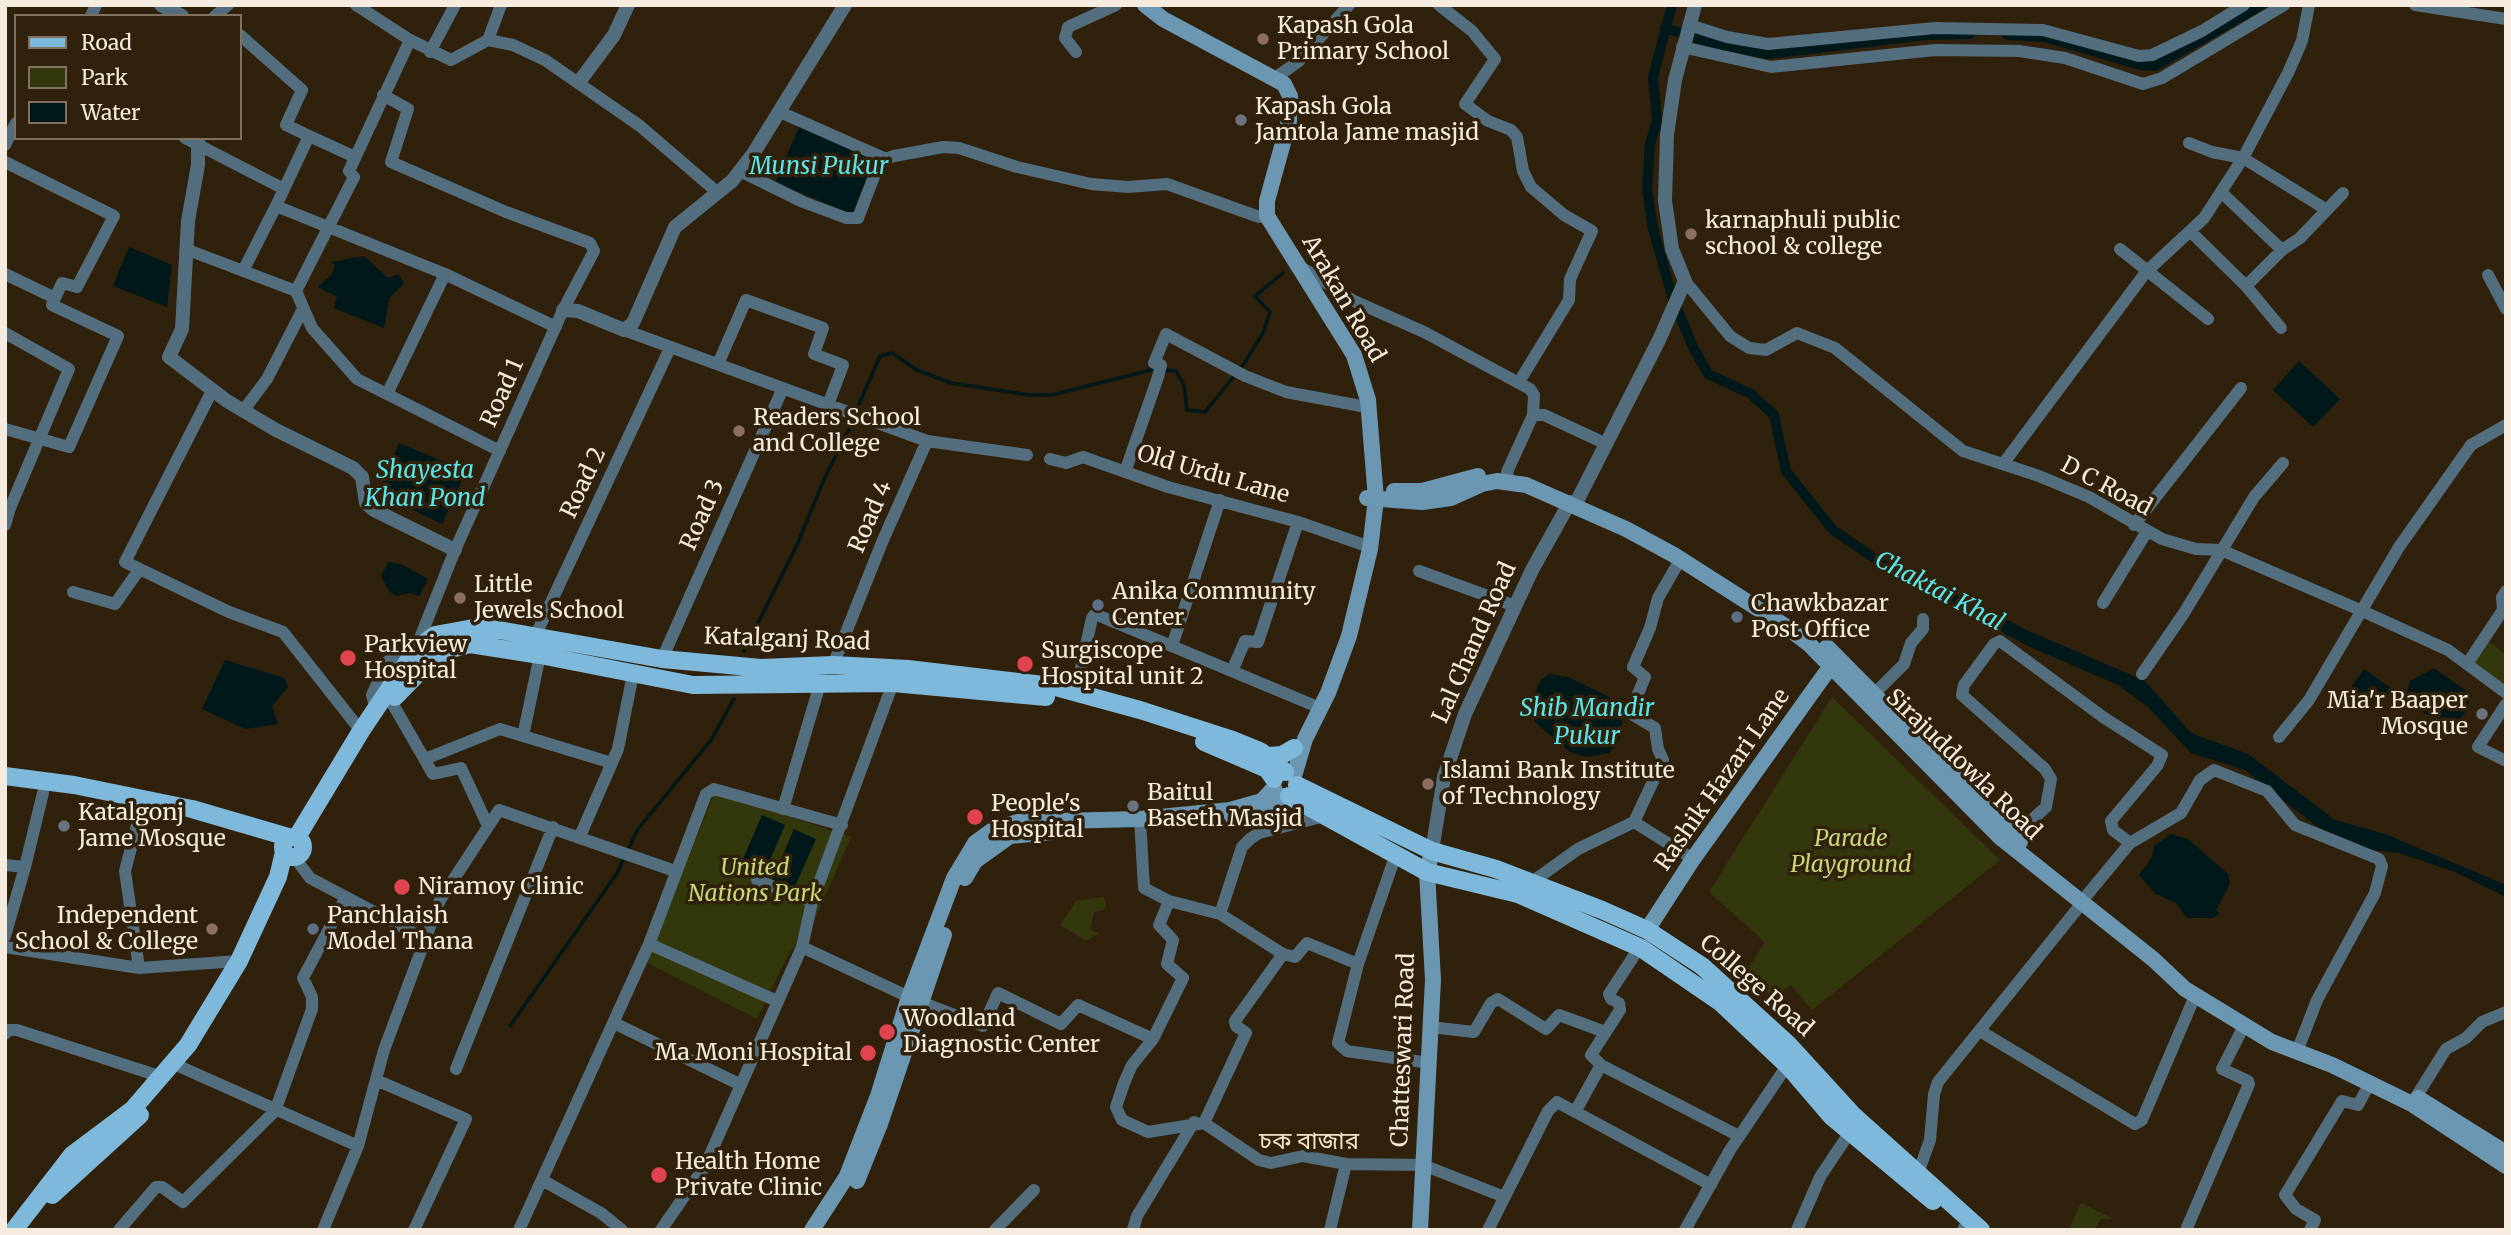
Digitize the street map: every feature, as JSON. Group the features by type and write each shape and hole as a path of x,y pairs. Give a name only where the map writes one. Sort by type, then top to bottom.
{"main road":[{"path":"1138,5 1169,28 1262,75 1275,87 1280,104 1280,129 1259,200 1263,217"},
{"path":"1145,5 1163,19 1284,83 1290,96 1289,121 1263,217"},
{"name":"Arakan Road","path":"1263,217 1299,267 1354,355 1368,400 1370,549 1349,636 1328,693 1285,785"},
{"name":"Arakan Road","path":"1263,217 1347,355 1361,406 1371,495 1364,545 1341,635 1294,748 1285,785"},
{"name":"Sirajuddowla Road","path":"1371,495 1422,491 1489,472 1573,499 1654,537 1788,615 1837,663 2001,838 2084,899 2215,1003 2414,1101 2506,1153"},
{"name":"Sirajuddowla Road","path":"1573,499 1680,560 1785,625 1837,663 1874,694 2014,836 2195,996 2286,1048 2414,1101 2506,1166"},
{"name":"Katalganj Road","path":"292,847 384,705 413,654 425,640 449,640 499,630 534,648 633,674 693,685 893,683 1052,698 1112,712 1244,757 1267,769 1285,785"},
{"name":"Katalganj Road","path":"292,847 361,731 449,640"},
{"name":"Katalganj Road","path":"534,648 761,668 833,665 908,669 1076,691 1220,736 1268,756 1285,785"},
{"name":"Rashik Hazari Lane","path":"1647,930 1693,859 1837,663"},
{"path":"1268,756 1282,755 1294,748"},
{"path":"5,776 74,785 192,809 292,847"},
{"path":"824,1230 857,1180 880,1124 915,1000 954,878 967,853 984,836 1017,822 1141,825 1258,814 1274,807 1285,785"},
{"name":"College Road","path":"1285,785 1325,816 1427,872 1518,894 1639,948 1720,1002 1827,1089 1915,1171 1969,1229"},
{"name":"College Road","path":"1285,785 1432,851 1532,882 1647,930 1702,966 1794,1062 1831,1116 1969,1229"},
{"path":"5,788 142,806 292,847"},
{"path":"14,1230 72,1155 132,1110 173,1070 239,961 292,847"},
{"path":"26,1230 56,1189 112,1143 173,1070 254,945 292,847"},
{"name":"Chatteswari Road","path":"1420,1230 1433,980 1427,872 1432,851"},
{"path":"812,1230 847,1176 915,1000"}],"street":[{"path":"161,5 178,14"},
{"path":"356,5 430,52 451,60 488,40 513,45 545,60 640,126 717,192"},
{"path":"430,52 454,5"},
{"path":"488,40 501,5"},
{"path":"579,82 614,35 628,5"},
{"path":"624,330 633,323 640,310 675,228 740,171 780,112 845,5"},
{"path":"1076,52 1065,38 1068,27 1116,5"},
{"path":"1275,78 1298,61 1349,5"},
{"path":"1439,5 1472,31 1495,59 1465,104 1488,121 1511,130 1517,137 1523,171 1531,187 1564,215 1591,231 1570,279 1569,300 1519,382"},
{"path":"1573,499 1657,337 1683,278 1672,249 1665,201 1667,135 1682,47 1695,5"},
{"path":"1689,25 1727,37 1768,44 1935,28 2043,30 2139,56 2152,55 2202,32 2244,5"},
{"path":"1682,47 1770,67 1977,48 2065,58 2143,85 2174,71 2284,5"},
{"path":"2003,464 2146,272 2204,218 2244,158 2302,41 2309,5"},
{"path":"2415,5 2506,19"},
{"path":"242,38 302,90 286,125 355,157"},
{"path":"410,40 355,157 349,172 354,177 296,291 312,328 357,379 500,451"},
{"name":"Road 1","path":"383,95 408,108 391,162 593,246 594,251 563,310 455,550 413,654"},
{"path":"780,112 886,159"},
{"path":"5,145 14,127"},
{"path":"243,271 309,136"},
{"path":"193,140 284,189"},
{"path":"193,140 198,165 188,221 182,329 169,358 243,411 353,468 362,477 366,503 374,510 455,550"},
{"path":"2189,143 2212,152 2244,158 2326,210"},
{"path":"740,171 803,202 846,218 858,218 880,161 943,147 960,148 1017,167 1091,184 1128,187 1167,184 1263,217"},
{"path":"5,162 114,216 77,287 62,283 52,305 118,336 68,447 5,429"},
{"path":"2221,192 2282,250"},
{"path":"2246,286 2282,250 2300,238 2343,193"},
{"path":"276,206 327,229 445,274 556,327"},
{"path":"2190,231 2246,286 2281,328"},
{"path":"2120,249 2208,319"},
{"path":"188,250 296,291"},
{"path":"1299,267 1354,300 1424,332 1519,382 1534,395 1532,415 1508,477"},
{"path":"5,274 55,298"},
{"path":"387,394 445,274"},
{"path":"2488,275 2506,309"},
{"name":"D C Road","path":"1683,278 1730,336 1749,348 1766,350 1797,333 1835,348 1896,394 1950,443 1963,451 2089,497 2146,533 2196,549 2221,550 2360,610 2448,650 2506,692"},
{"path":"718,364 746,300 810,323 823,328 814,354 843,365 828,405"},
{"path":"243,411 267,379 303,309"},
{"path":"563,310 578,311 670,348 927,441 1027,455"},
{"path":"5,333 69,369 5,525"},
{"path":"1125,472 1160,371 1154,363 1166,334 1245,376 1286,392 1361,406"},
{"path":"1573,499 1657,337"},
{"name":"Road 2","path":"523,736 534,648 670,348"},
{"name":"Road 3","path":"662,659 783,388"},
{"path":"2134,525 2241,388"},
{"path":"212,391 125,559 127,564 229,612 283,632 361,731"},
{"path":"1532,415 1544,415 1601,441"},
{"path":"2279,737 2309,701 2399,547 2471,445 2506,425"},
{"name":"Road 4","path":"833,665 883,540 927,441"},
{"name":"Old Urdu Lane","path":"1050,459 1066,463 1083,457 1168,487 1298,522 1364,545"},
{"path":"2142,674 2254,497 2283,463"},
{"name":"Lal Chand Road","path":"1432,851 1448,764 1465,714 1515,606 1573,499"},
{"path":"1172,646 1220,500"},
{"path":"1232,671 1245,641 1258,642 1298,522"},
{"path":"2103,603 2146,533"},
{"path":"1532,882 1578,849 1634,822 1662,760 1656,728 1630,713 1645,677 1633,667 1650,628 1658,598 1680,560"},
{"path":"73,592 115,604 139,570"},
{"path":"1419,571 1515,606"},
{"path":"2467,664 2504,610 2502,597 2506,590"},
{"path":"1076,691 1091,618 1095,614 1313,705"},
{"path":"1874,694 1904,664 1911,643 1923,629 1923,619"},
{"path":"2019,832 2046,807 2051,779 2045,769 1964,699 1961,692 1994,644 2000,641 2103,717 2162,755 2157,766 2111,821 2113,830 2130,843"},
{"path":"580,836 618,748 633,674"},
{"path":"661,1230 705,1166 802,947 812,902 893,683"},
{"path":"783,809 820,684"},
{"path":"2506,704 2478,747 2506,761"},
{"path":"384,705 425,759 432,774 461,768 488,827"},
{"path":"425,759 500,729 612,762"},
{"path":"1915,1171 1922,1165 1930,1140 1934,1094 1938,1082 2130,843 2181,813 2200,780 2214,771 2267,791 2295,825 2379,859 2382,866 2375,893 2317,1000 2300,1044"},
{"path":"519,1230 649,944 675,871 709,791 714,789 842,825"},
{"path":"5,936 43,793"},
{"path":"139,968 125,871 142,806"},
{"path":"323,1230 358,1146 376,1080 440,901 499,810 675,871"},
{"path":"1220,914 1242,847 1250,839 1259,833 1325,816"},
{"path":"1634,822 1693,859"},
{"path":"1141,825 1145,865 1142,885 1169,901 1220,914 1283,954 1295,957 1307,943 1359,964"},
{"path":"456,1069 553,827"},
{"path":"292,847 310,878 425,939"},
{"path":"1396,854 1359,964 1339,1047 1347,1051 1429,1063"},
{"path":"5,865 24,867"},
{"path":"757,880 812,902"},
{"path":"119,1230 156,1187 162,1187 183,1202 275,1111 312,1009 312,998 303,978 346,897"},
{"path":"1169,901 1159,925 1173,940 1167,964 1182,978 1153,1039 1132,1065 1117,1100 1116,1114 1129,1126 1148,1132 1199,1122 1259,1160 1271,1163 1303,1156 1346,1164 1423,1165 1503,1196"},
{"path":"649,944 777,1001"},
{"path":"5,947 139,968 239,961"},
{"path":"802,947 915,1000 983,1026 998,993 1061,1024 1078,1005 1153,1039"},
{"path":"1639,948 1609,994 1621,1005 1591,1055 1601,1065 1740,1136"},
{"path":"1133,1230 1137,1216 1199,1122 1246,1033 1236,1026 1235,1021 1283,954"},
{"path":"1980,1031 2135,1124 2142,1120 2195,996"},
{"path":"1430,1027 1474,1032 1491,1003 1498,999 1546,1029 1559,1015 1605,1032"},
{"path":"2414,1101 2445,1049 2466,1038 2482,1022 2506,1012"},
{"path":"614,1023 741,1086"},
{"path":"2186,1230 2249,1084 2248,1081 2221,1069 2244,1026"},
{"path":"5,1034 8,1030 17,1030 173,1070 358,1146"},
{"path":"1685,1230 1740,1136 1783,1070 1794,1062"},
{"path":"1575,1112 1601,1065"},
{"path":"376,1080 466,1119 414,1230"},
{"path":"2310,1230 2315,1220 2296,1209 2284,1195 2342,1101 2347,1100 2358,1105 2370,1083"},
{"path":"1488,1230 1503,1196 1553,1104 1560,1103 1711,1185"},
{"path":"1797,1230 1820,1177 1850,1132"},
{"path":"1330,1230 1346,1164"},
{"path":"542,1180 601,1213 622,1230"},
{"path":"995,1230 1034,1190"}],"green space":[{"path":"2489,641 2506,655 2506,690 2472,662"},
{"name":"Parade Playground","path":"1832,697 2000,860 1812,1010 1791,985 1771,997 1746,972 1765,942 1709,892"},
{"name":"United Nations Park","path":"715,792 851,837 810,930 789,953 757,1019 646,962"},
{"path":"1104,897 1106,909 1094,912 1090,930 1099,933 1086,941 1060,925 1076,901"},
{"path":"2081,1203 2113,1219 2101,1219 2094,1230 2074,1230 2070,1227"}],"water":[{"name":"Munsi Pukur","path":"800,125 874,160 852,214 775,182"},
{"path":"129,247 172,265 167,307 113,286"},
{"path":"364,256 388,278 398,274 404,283 389,299 384,328 334,308 337,297 318,287 332,274 335,266 331,262"},
{"path":"2299,361 2340,399 2313,427 2273,390"},
{"name":"Shayesta Khan Pond","path":"399,443 466,471 442,524 382,495 380,489"},
{"path":"388,562 401,564 428,579 419,596 410,593 396,596 389,591 381,576"},
{"path":"1970,599 2024,629 2145,681 2191,733 2248,754 2335,820 2385,834 2506,885 2506,897 2455,872 2399,853 2371,850 2316,826 2245,770 2191,753 2148,707 2118,685 2028,646 1963,611"},
{"path":"225,660 284,678 288,687 272,706 278,724 245,729 202,709"},
{"path":"2434,668 2472,695 2465,713 2455,724 2409,705 2406,697 2410,681"},
{"path":"2364,669 2392,689 2378,707 2351,687"},
{"name":"Shib Mandir Pukur","path":"1550,674 1568,677 1609,697 1624,713 1619,741 1609,753 1586,757 1570,752 1536,723 1530,710 1533,697 1541,680"},
{"path":"762,815 785,825 762,878 739,868"},
{"path":"794,829 816,839 793,891 771,882"},
{"path":"2171,834 2188,839 2228,874 2230,884 2216,910 2220,913 2213,918 2187,918 2176,903 2156,894 2139,875 2152,857 2154,846"}],"waterway":[{"name":"Chaktai Khal","path":"1672,5 1653,77 1657,121 1650,144 1647,189 1653,229 1672,296 1692,345 1708,374 1751,394 1774,415 1786,471 1833,530 1897,574 1980,611"},
{"name":"Chaktai Khal","path":"2007,35 2045,37 2140,65 2155,66 2261,5"},
{"name":"Chaktai Khal","path":"1665,28 1713,43 1768,54 1925,35 1970,34"},
{"path":"1162,370 1176,371 1184,385 1187,410 1205,412 1244,364 1263,333 1270,312 1255,296 1283,273"},
{"path":"856,411 880,356 892,353 917,370 951,383 1029,395 1052,395 1155,369"},
{"path":"744,651 797,545 825,477 849,429"},
{"path":"510,1026 617,873 638,829 711,740 734,699"}],"place":[{"name":"Kapash Gola Primary School","path":"1263,39"},
{"name":"Kapash Gola Jamtola Jame masjid","path":"1241,120"},
{"name":"karnaphuli public school & college","path":"1691,234"},
{"name":"Readers School and College","path":"739,431"},
{"name":"Little Jewels School","path":"460,598"},
{"name":"Anika Community Center","path":"1098,605"},
{"name":"Chawkbazar Post Office","path":"1737,617"},
{"name":"Parkview Hospital","path":"348,658"},
{"name":"Surgiscope Hospital unit 2","path":"1025,664"},
{"name":"Mia'r Baaper Mosque","path":"2482,714"},
{"name":"Islami Bank Institute of Technology","path":"1428,784"},
{"name":"Baitul Baseth Masjid","path":"1133,806"},
{"name":"People's Hospital","path":"975,817"},
{"name":"Katalgonj Jame Mosque","path":"64,826"},
{"name":"Niramoy Clinic","path":"402,887"},
{"name":"Independent School & College","path":"212,929"},
{"name":"Panchlaish Model Thana","path":"313,929"},
{"name":"Woodland Diagnostic Center","path":"887,1032"},
{"name":"Ma Moni Hospital","path":"868,1053"},
{"name":"Health Home Private Clinic","path":"659,1175"}],"district":[{"name":"চক বাজার","path":"1309,1142"}]}
